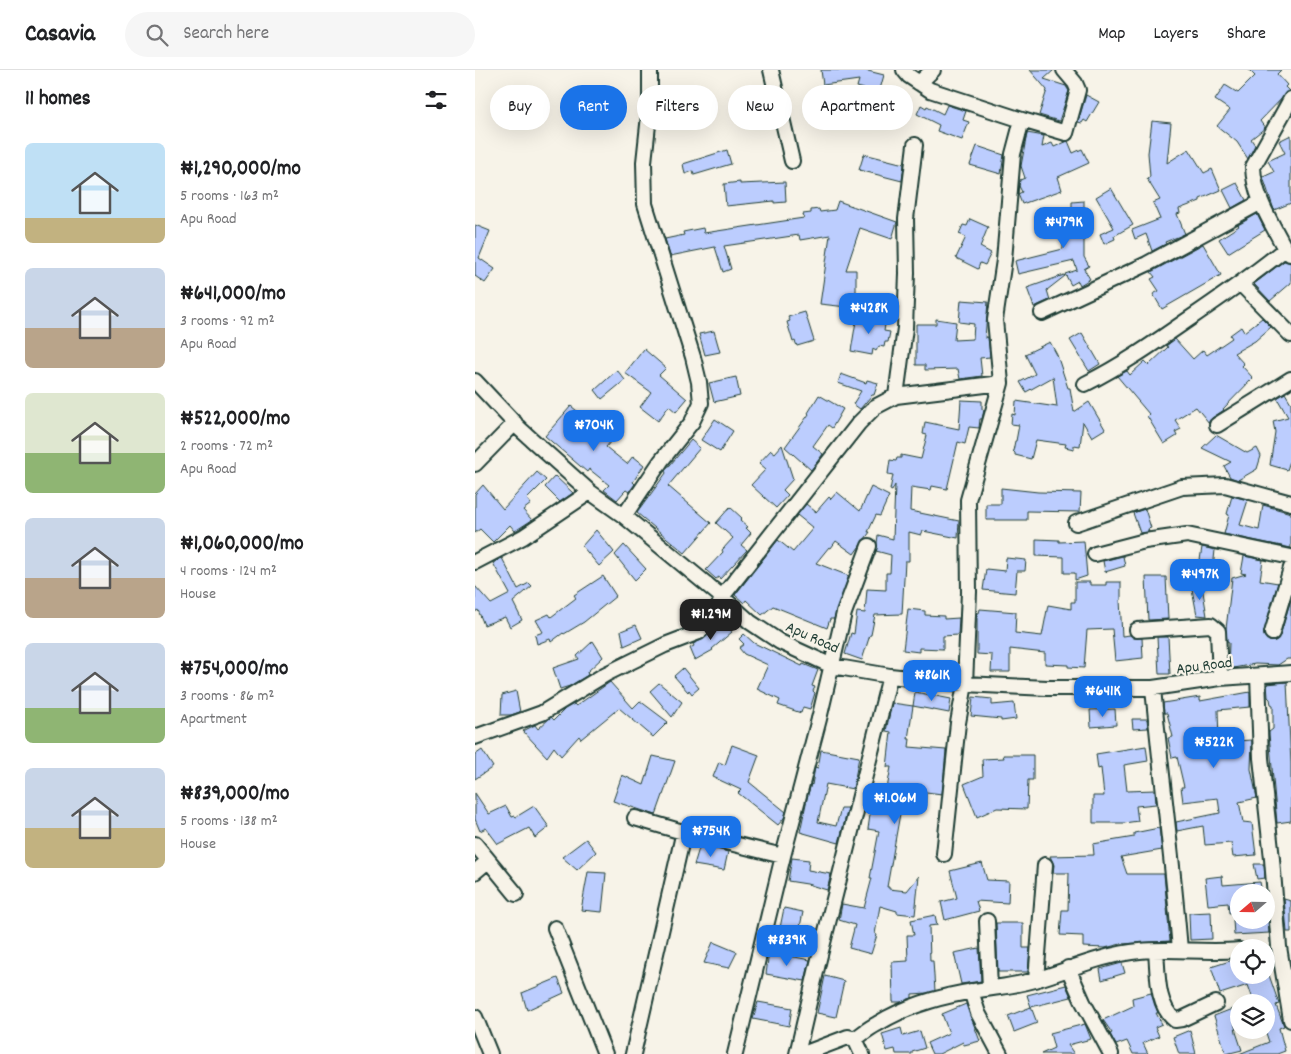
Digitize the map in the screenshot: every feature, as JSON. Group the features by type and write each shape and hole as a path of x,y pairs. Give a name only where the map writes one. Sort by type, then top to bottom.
{"street":[{"path":"624,516 661,462 692,422 701,403 699,382 693,357 645,204 644,162 650,106 650,70"},
{"path":"771,70 792,161"},
{"path":"904,70 930,90 1066,133 1078,90 1075,83 1064,70"},
{"path":"919,83 933,70"},
{"path":"1085,384 1118,367 1288,252 1261,202 1254,180 1253,167 1291,99"},
{"path":"945,854 958,723 965,684 969,592 969,500 1001,383 995,320 1004,260 1013,154 1022,120"},
{"path":"896,396 905,328 906,219 915,145"},
{"path":"1041,313 1147,264 1261,202"},
{"path":"1241,284 1291,335"},
{"path":"1217,426 1291,379"},
{"name":"Apu Road","path":"475,380 515,423 590,492 624,516 750,622 779,642 832,666 890,676 965,684 1047,688 1153,688 1220,678 1291,673"},
{"path":"475,737 542,713 606,674 665,645 699,632 716,615 722,597 859,423 875,406 896,396 1001,383"},
{"path":"475,464 515,423"},
{"path":"1076,523 1182,487 1225,485 1291,503"},
{"path":"475,562 523,537 590,492"},
{"path":"1095,554 1145,541 1187,536 1291,557"},
{"path":"735,1054 844,613 869,546"},
{"path":"1272,633 1291,568"},
{"path":"1137,630 1211,625 1218,631 1220,678"},
{"path":"797,1054 890,676"},
{"path":"1258,676 1261,758 1272,859 1272,939"},
{"path":"1153,688 1159,762 1176,896 1180,950"},
{"path":"635,818 783,856"},
{"path":"633,1054 684,832"},
{"path":"475,844 516,894"},
{"path":"475,872 488,860"},
{"path":"1036,980 1045,865"},
{"path":"987,921 990,988"},
{"path":"555,928 605,1054"},
{"path":"855,1039 877,1024 904,1011 944,997 1036,980 1068,968 1113,956 1141,950 1203,952 1230,950"},
{"path":"1156,951 1158,980 1164,1006 1168,1014 1175,1020 1182,1019 1217,1004"},
{"path":"1275,959 1291,1020"},
{"path":"1068,968 1083,1002 1111,1054"},
{"path":"971,991 978,1013 1000,1054"},
{"path":"475,1017 490,1054"},
{"path":"803,1054 848,1037 855,1039"},
{"path":"855,1039 861,1054"}],"building":[{"path":"821,70 864,70 884,75 881,85 858,85 859,80 823,85"},
{"path":"1030,70 1054,70 1044,79 1066,86 1069,91 1059,121 1039,115 1047,90"},
{"path":"1249,70 1281,70 1277,74 1287,85 1285,87 1289,91 1260,121 1265,128 1251,139 1255,145 1248,159 1237,142 1217,126 1230,110 1215,100 1225,85 1238,93 1255,76"},
{"path":"1086,95 1099,102 1087,122 1084,120 1082,123 1078,122"},
{"path":"921,105 943,114 947,105 966,111 963,120 969,122 962,140 937,131 939,125 917,114"},
{"path":"1152,121 1171,123 1167,163 1189,149 1204,173 1212,169 1221,190 1179,209 1180,213 1177,214 1185,234 1165,242 1166,244 1152,251 1146,234 1135,239 1132,230 1160,219 1153,203 1160,200 1147,179 1150,177 1148,153"},
{"path":"1027,133 1044,136 1042,147 1052,143 1054,147 1068,141 1073,153 1082,149 1089,163 1058,177 1062,190 1022,204 1018,194 1022,192 1019,186 1020,180 1025,178 1021,166"},
{"path":"1291,135 1291,203 1274,210 1263,177 1274,172 1268,161 1285,153 1279,141"},
{"path":"977,146 1004,155 1001,174 970,165"},
{"path":"727,150 731,164 694,175 693,171 685,174 683,164"},
{"path":"864,154 904,164 902,181 859,170"},
{"path":"740,182 740,184 785,182 786,202 774,203 774,201 726,206 724,184"},
{"path":"1237,183 1246,200 1232,208 1223,190"},
{"path":"1111,188 1133,225 1114,236 1115,239 1104,244 1100,234 1114,228 1096,197"},
{"path":"838,201 897,222 892,239 860,228 846,270 856,270 856,308 820,304 830,235 800,240 799,235 724,246 731,269 723,272 715,247 670,256 665,239 684,235 683,232 703,228 704,233 804,218 803,214 811,213 811,210 819,209 820,212 835,210"},
{"path":"1084,201 1084,257 1089,266 1084,269 1090,279 1080,285 1078,281 1071,285 1065,274 1077,270 1074,261 1018,274 1015,261 1063,249 1063,218 1072,218 1072,202"},
{"path":"1257,214 1265,230 1228,253 1219,239"},
{"path":"970,219 988,227 980,247 991,253 985,265 980,263 978,269 956,258 966,237 959,234 963,225 967,226"},
{"path":"475,225 490,231 479,258 495,269 485,283 475,276"},
{"path":"1203,244 1221,275 1162,309 1153,294 1159,291 1151,279 1155,277 1151,272"},
{"path":"1284,261 1291,263 1291,283 1270,301 1254,284"},
{"path":"1064,275 1047,290 1050,300 1034,307 1027,288"},
{"path":"961,300 988,302 985,338 988,337 990,357 980,358 982,376 960,379 958,369 925,370 925,365 916,365 916,324 936,324 936,319 956,322 954,340 973,339 974,324 959,322"},
{"path":"805,312 814,341 797,346 795,341 793,342 787,322 790,321 788,317"},
{"path":"857,315 880,320 880,324 885,325 884,331 890,332 888,342 885,342 884,347 879,346 876,351 873,349 872,355 851,351"},
{"path":"1262,318 1271,327 1255,341 1234,353 1253,378 1224,410 1212,418 1209,423 1196,407 1175,420 1181,429 1175,432 1177,436 1164,444 1147,416 1149,414 1117,376 1127,371 1130,375 1145,361 1149,365 1175,339 1193,359 1203,350 1207,355 1232,338 1230,335 1241,327 1244,332"},
{"path":"714,331 720,352 705,355 699,334"},
{"path":"1082,333 1100,364 1089,371 1070,340"},
{"path":"1050,342 1057,355 1068,388 1070,388 1074,412 1089,402 1105,429 1092,437 1083,422 1080,446 1074,445 1074,449 1065,447 1066,444 1036,440 1031,459 1015,455 1013,451 1019,425 1011,424 1012,414 1015,415 1016,401 1057,407 1053,377 1026,392 1020,382 1035,374 1025,354"},
{"path":"644,349 666,368 659,375 687,399 676,412 669,406 658,421 640,407 651,392 625,373"},
{"path":"617,370 625,380 602,399 595,390"},
{"path":"841,374 866,383 867,380 878,383 874,395 860,409 853,404 861,391 838,383"},
{"path":"736,377 740,396 714,402 709,383"},
{"path":"1285,393 1291,403 1291,458 1287,470 1270,465 1275,432 1273,421 1288,417 1277,398"},
{"path":"819,395 843,409 832,428 828,425 813,446 823,454 811,470 785,447 809,414"},
{"path":"961,400 982,401 982,409 984,410 979,428 969,427 965,444 958,442 947,489 932,486 931,490 911,487 910,511 959,521 958,538 923,531 921,535 909,532 909,561 905,561 902,614 875,615 871,635 862,660 845,654 851,633 854,634 857,612 865,613 867,589 886,590 886,573 890,573 891,555 876,551 878,535 893,539 895,485 892,491 890,490 893,475 888,474 890,460 896,461 897,458 901,458 901,455 921,459 927,435 923,434 925,422 959,429"},
{"path":"571,406 612,440 606,447 627,464 633,456 644,465 629,492 626,490 617,500 604,490 609,485 589,469 587,472 545,436"},
{"path":"715,419 733,431 720,452 701,440"},
{"path":"1216,435 1247,453 1257,448 1261,456 1257,469 1238,480 1230,477 1224,466 1231,462 1202,448"},
{"path":"691,440 700,448 668,486 711,523 685,553 637,513 666,473 665,471"},
{"path":"782,445 793,479 783,490 788,495 776,508 751,485 766,469 759,463 771,450 775,453"},
{"path":"537,472 546,480 527,499 531,504 523,510 532,520 515,531 510,525 493,542 480,529 475,533 475,494 483,485 503,509"},
{"path":"555,476 573,493 560,502 545,487"},
{"path":"871,487 889,496 880,516 876,515 868,532 870,532 854,554 836,541 816,563 849,576 834,619 830,619 827,628 773,606 762,615 746,600 744,603 735,595 778,540 793,552 813,528 797,515 806,504 816,512 829,497 831,499 837,492 860,511"},
{"path":"1001,488 1038,492 1081,493 1080,512 1027,511 1027,520 986,520 986,504 1001,504"},
{"path":"1232,496 1248,500 1240,525 1259,530 1263,505 1291,513 1291,548 1224,534"},
{"path":"730,507 742,518 740,520 748,527 746,528 751,533 741,545 747,550 720,579 719,577 716,579 706,570 733,538 716,523"},
{"path":"1145,509 1151,528 1148,529 1149,532 1140,533 1133,513"},
{"path":"596,530 614,552 599,566 582,546"},
{"path":"1036,539 1059,540 1059,542 1084,541 1087,576 1075,580 1075,573 1064,573 1064,557 1036,556"},
{"path":"624,545 646,569 635,580 615,555"},
{"path":"1202,547 1215,550 1213,569 1199,567"},
{"path":"1123,556 1125,566 1105,572 1103,561"},
{"path":"1244,556 1263,560 1260,580 1278,583 1264,631 1264,636 1269,641 1275,641 1280,636 1291,599 1291,659 1287,659 1278,665 1255,664 1228,669 1229,643 1227,642 1226,629 1232,578 1246,574 1241,573"},
{"path":"502,558 518,589 529,583 532,586 513,602 522,620 510,627 505,617 484,625 478,610 475,612 475,586 491,604 510,594 493,563"},
{"path":"1006,558 1026,560 1025,571 1017,571 1015,593 983,590 986,569 1005,571"},
{"path":"603,576 616,596 584,622 551,642 550,639 537,644 535,635 543,632 536,620 549,614 551,617 576,598 574,595"},
{"path":"1146,577 1166,577 1168,619 1148,620"},
{"path":"1075,582 1090,582 1090,585 1106,585 1106,582 1121,582 1122,636 1130,635 1134,638 1142,638 1143,658 1115,661 1112,629 1087,630 1084,668 1045,664 1045,653 1010,649 1010,672 991,672 992,655 977,654 977,613 979,613 980,609 1016,612 1015,633 1042,636 1048,605 1071,609 1071,602 1075,602"},
{"path":"1202,586 1207,616 1197,615 1192,589"},
{"path":"908,609 925,611 925,615 944,616 944,619 959,618 958,635 943,636 943,649 919,648 919,652 903,650"},
{"path":"723,621 732,632 713,650 695,660 690,648 694,646 693,644 705,638"},
{"path":"636,625 642,638 624,646 621,631"},
{"path":"744,634 754,643 802,666 803,664 818,670 812,686 815,687 813,691 815,693 810,709 803,707 801,713 778,705 780,700 757,689 768,665 744,654 739,648 744,644 739,639"},
{"path":"1157,637 1168,637 1170,674 1159,674"},
{"path":"593,641 603,657 587,672 588,675 570,686 560,689 553,668 579,659 577,656"},
{"path":"683,668 699,688 692,694 674,676"},
{"path":"610,682 633,708 640,701 668,722 653,737 619,708 581,739 579,736 561,756 554,747 547,757 523,731 535,725 538,729 551,717 554,720 566,708 574,704 576,706"},
{"path":"1287,682 1291,764 1291,821 1277,823 1269,734 1273,729 1273,705 1268,697 1267,684"},
{"path":"659,683 682,702 672,717 650,691"},
{"path":"516,691 520,712 511,715 501,715 502,695"},
{"path":"915,692 951,699 949,713 913,706"},
{"path":"1250,692 1250,707 1218,710 1219,742 1252,740 1251,769 1257,798 1239,802 1243,822 1252,823 1256,855 1233,857 1231,843 1205,845 1203,826 1177,831 1176,822 1220,813 1218,798 1183,802 1181,787 1184,787 1177,757 1172,758 1168,738 1173,737 1167,713 1164,713 1163,703 1200,697 1200,701"},
{"path":"973,697 992,699 992,705 1014,703 1016,719 1001,721 1001,719 971,716"},
{"path":"892,703 913,706 908,739 910,739 909,747 946,750 942,794 926,792 925,810 901,808 887,887 889,889 907,891 919,876 915,915 897,913 897,911 880,906 875,934 877,935 871,954 849,948 855,925 839,920 842,904 864,908 872,878 870,878 879,831 868,829 871,808 883,810 891,767 887,767 891,732 886,731"},
{"path":"1115,709 1116,725 1091,727 1090,710"},
{"path":"1132,719 1147,719 1148,728 1133,729"},
{"path":"732,745 759,755 749,782 786,812 778,825 738,793 741,790 713,777 719,762 725,765"},
{"path":"1146,746 1148,761 1124,765 1127,791 1155,790 1156,804 1136,806 1138,821 1093,823 1093,796 1104,796 1101,768 1098,769 1096,754"},
{"path":"482,750 493,767 475,779 475,755"},
{"path":"821,750 859,757 853,789 826,784 818,822 836,826 841,808 848,808 839,843 800,832 808,794 812,785 815,767 818,768"},
{"path":"1003,755 1033,755 1033,780 1028,780 1027,809 997,808 977,817 964,784 983,776 982,759 1004,758"},
{"path":"653,756 675,761 656,815 613,801 622,775 644,785"},
{"path":"475,793 489,814 506,806 512,817 516,817 534,806 549,827 535,838 529,828 498,844 486,828 480,831 475,819"},
{"path":"1159,828 1162,850 1121,857 1127,874 1164,874 1170,941 1121,944 1105,948 1083,947 1083,936 1060,935 1062,910 1068,910 1069,873 1053,873 1054,865 1050,856 1094,855 1093,844 1134,837 1134,833"},
{"path":"586,839 596,852 577,870 562,857"},
{"path":"700,845 728,852 724,870 694,865"},
{"path":"792,858 809,860 808,870 831,874 827,890 788,881"},
{"path":"982,863 987,880 1009,881 1008,903 976,901 979,911 945,920 941,902 957,898 950,871"},
{"path":"1254,864 1264,864 1265,878 1257,879"},
{"path":"588,872 606,873 602,912 581,910"},
{"path":"1222,876 1223,885 1230,884 1230,913 1228,903 1208,905 1205,878"},
{"path":"1260,882 1260,884 1235,884"},
{"path":"1284,899 1291,901 1291,932 1287,932"},
{"path":"784,908 803,912 799,932 780,928"},
{"path":"1211,912 1212,939 1190,940 1189,913"},
{"path":"935,915 937,925 929,926 930,961 933,961 935,991 912,994 912,998 901,1002 893,1002 892,962 908,961 907,935 914,935 911,920"},
{"path":"996,923 1023,923 1023,948 1030,948 1028,972 998,972"},
{"path":"1234,929 1269,929 1269,933 1234,935"},
{"path":"713,942 737,952 729,968 704,963"},
{"path":"979,948 981,981 961,984 954,953"},
{"path":"769,952 810,960 805,981 766,974"},
{"path":"1230,961 1230,984 1272,984 1279,1004 1276,1005 1284,1026 1279,1028 1285,1051 1277,1054 1239,1054 1269,1042 1268,1039 1275,1039 1275,994 1251,994 1248,985 1220,994 1211,967"},
{"path":"1122,963 1125,973 1102,980 1100,969"},
{"path":"825,976 844,981 836,1017 817,1013"},
{"path":"558,978 564,993 527,1010 522,993"},
{"path":"1066,985 1071,997 1031,1007 1027,995"},
{"path":"1151,993 1158,1013 1156,1013 1162,1024 1155,1027 1159,1036 1143,1043 1148,1054 1133,1054 1127,1041 1116,1045 1110,1034 1112,1033 1103,1020 1133,1006 1132,998"},
{"path":"758,1002 792,1008 789,1026 753,1019"},
{"path":"966,1004 980,1041 964,1045 963,1042 939,1054 932,1054 927,1043 949,1033 942,1014"},
{"path":"1031,1007 1037,1023 1014,1032 1008,1016"},
{"path":"1230,1010 1230,1039 1238,1039 1242,1050 1226,1054 1214,1016"},
{"path":"1085,1024 1091,1039 1068,1045 1074,1054 1041,1054 1054,1048 1050,1033"},
{"path":"901,1028 903,1036 920,1031 925,1048 912,1052 912,1054 896,1054 895,1049 887,1051 882,1034"},
{"path":"1190,1030 1196,1054 1179,1054 1173,1037"}]}
